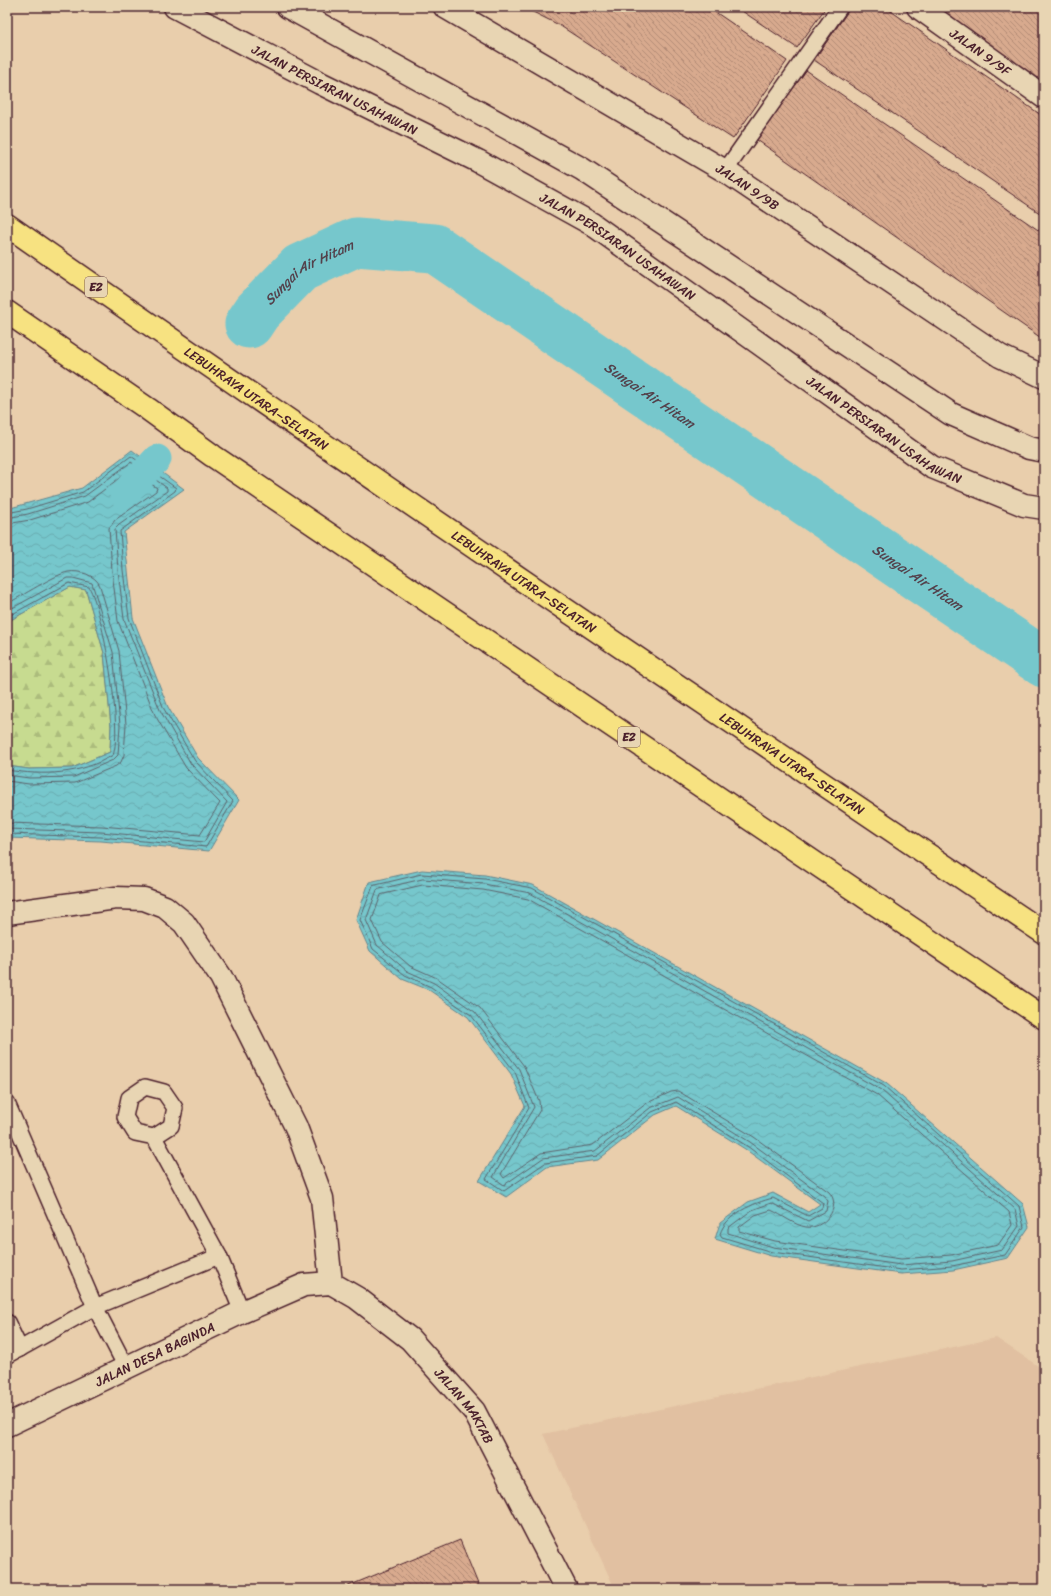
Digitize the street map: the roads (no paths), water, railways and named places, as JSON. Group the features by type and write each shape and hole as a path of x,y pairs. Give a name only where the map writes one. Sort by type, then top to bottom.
{"highway":[{"name":"LEBUHRAYA UTARA–SELATAN","path":"7,225 247,392 596,631 1044,933"},
{"name":"E2","path":"7,312 148,409 213,456 1044,1018"}],"street":[{"name":"JALAN PERSIARAN USAHAWAN","path":"175,7 320,83 478,161 592,224 932,467 1024,505 1044,508"},
{"path":"288,7 582,169 951,414 1029,448 1044,451"},
{"name":"JALAN 9/9B","path":"445,7 725,172 1000,356 1044,376"},
{"name":"JALAN 9/9F","path":"918,7 1044,97"},
{"path":"7,913 116,898 144,899 165,907 184,923 221,977 296,1127 322,1198 331,1283"},
{"name":"JALAN DESA BAGINDA","path":"7,1425 127,1369 242,1312 304,1285 331,1283"},
{"name":"JALAN MAKTAB","path":"331,1283 357,1298 410,1339 474,1411 566,1589"}],"lane":[{"path":"725,172 840,7"},
{"path":"7,1103 96,1307 127,1369"},
{"path":"154,1137 219,1256 242,1312"},
{"path":"7,1322 14,1353 96,1307 219,1256"}],"water":[{"path":"132,450 184,489 124,532 133,618 168,707 198,758 239,800 209,851 101,841 7,838 7,766 29,769 72,768 110,752 111,726 104,653 86,590 70,587 7,622 7,509 82,488"},
{"path":"422,870 485,875 533,885 886,1083 1023,1204 1029,1227 1008,1258 953,1270 901,1274 771,1256 715,1239 720,1223 748,1202 773,1193 808,1212 820,1204 745,1149 676,1106 655,1115 598,1160 547,1167 506,1197 479,1181 525,1106 511,1074 468,1017 429,990 402,979 370,951 356,920 369,882"}],"waterway":[{"name":"Sungai Air Hitam","path":"249,324 257,312 300,268 356,242 434,248 1044,663"},
{"path":"124,494 157,459"}]}
